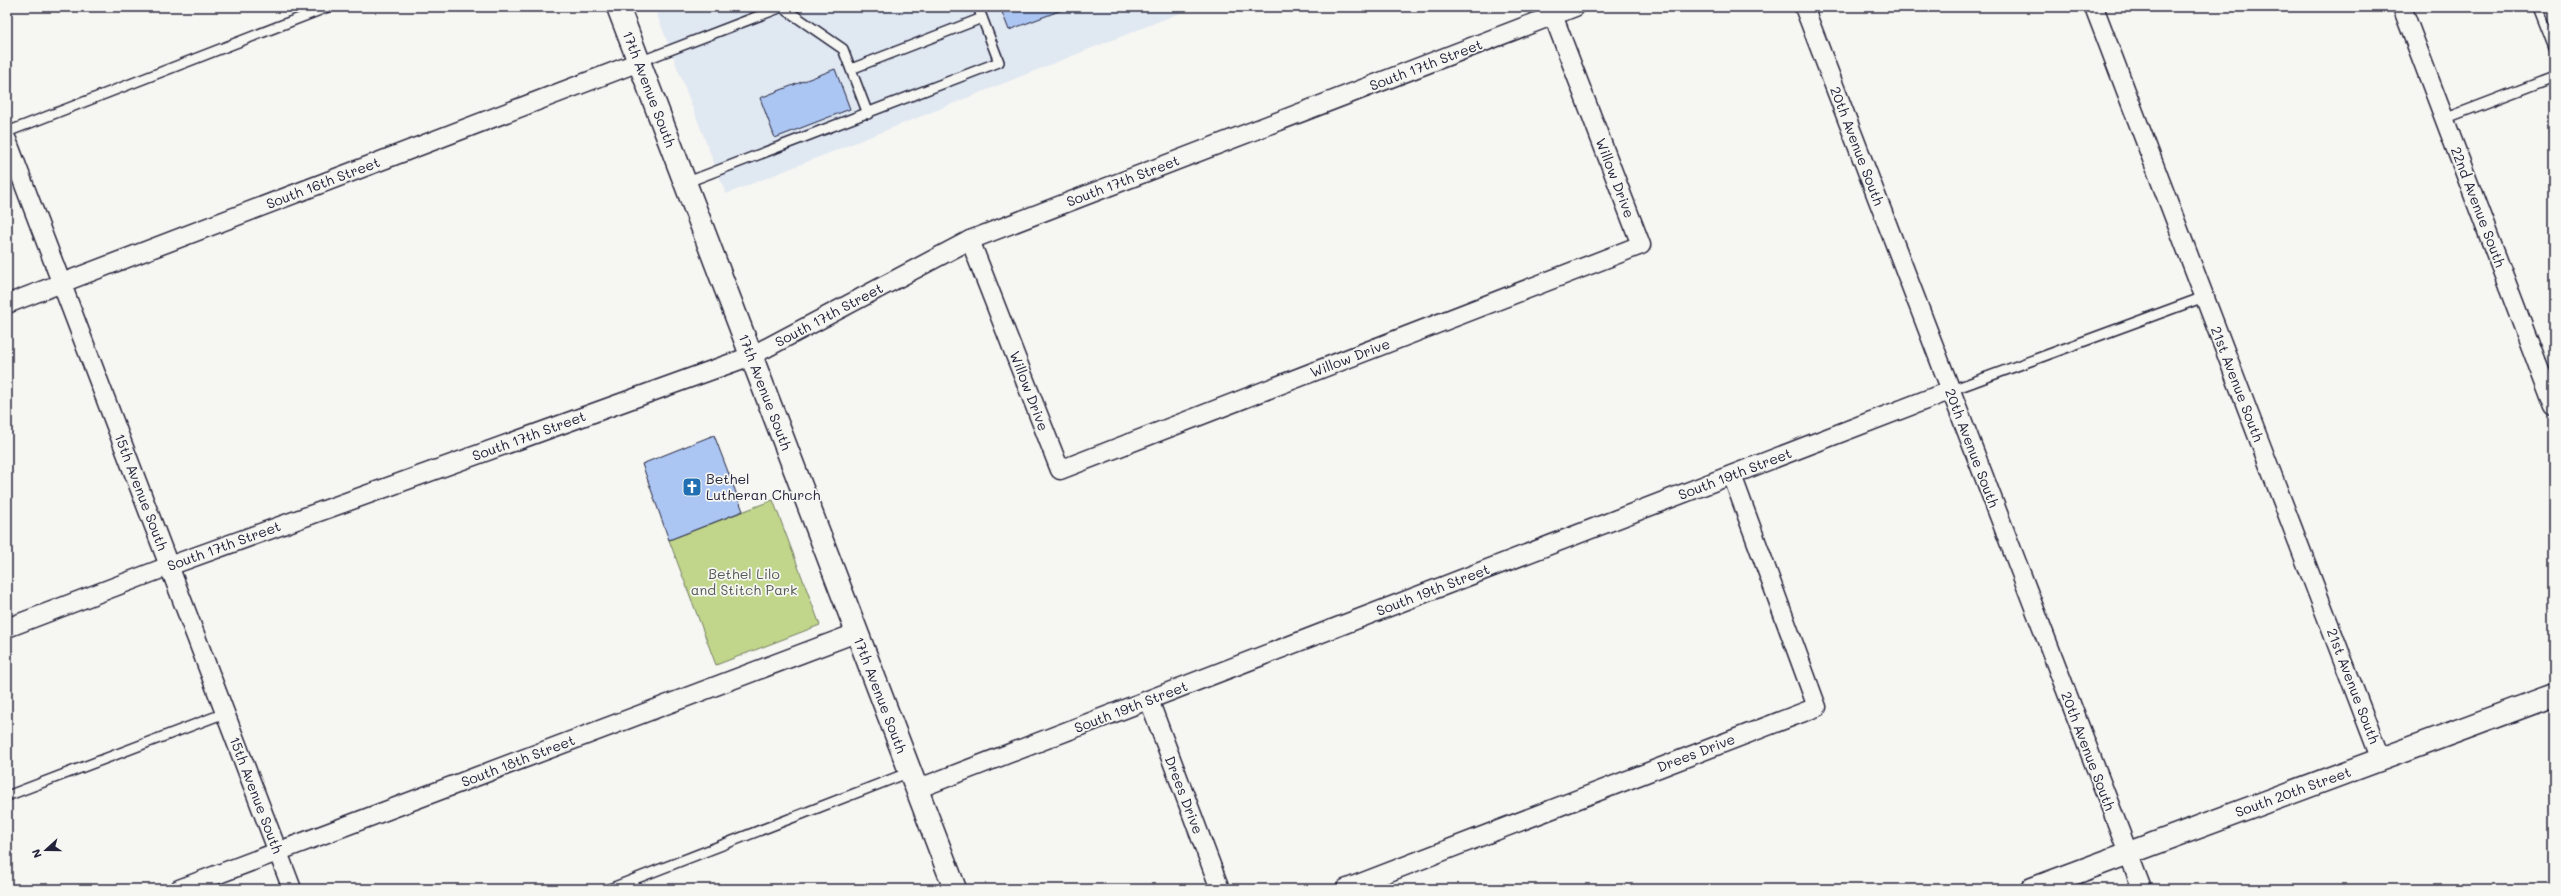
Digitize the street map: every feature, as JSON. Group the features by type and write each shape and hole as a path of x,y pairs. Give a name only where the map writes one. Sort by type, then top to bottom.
{"street":[{"name":"17th Avenue South","path":"618,7 955,889"},
{"name":"South 17th Street","path":"7,628 169,566 751,356 970,240 1575,7"},
{"name":"20th Avenue South","path":"1804,7 2142,889"},
{"name":"21st Avenue South","path":"2094,7 2381,760"},
{"name":"22nd Avenue South","path":"2402,7 2554,408"},
{"name":"Willow Drive","path":"970,240 1060,470 1641,245 1554,15"},
{"name":"South 16th Street","path":"7,304 639,62"},
{"name":"15th Avenue South","path":"7,140 292,889"},
{"name":"South 19th Street","path":"914,781 1149,700 1950,391"},
{"name":"Drees Drive","path":"1345,889 1817,707 1732,475"},
{"name":"South 18th Street","path":"179,889 856,633"},
{"name":"South 20th Street","path":"2032,889 2554,695"},
{"name":"Drees Drive","path":"1149,700 1220,889"}],"lane":[{"path":"7,132 328,7"},
{"path":"639,62 782,7 843,49 868,114"},
{"path":"685,183 868,114 999,62 978,7"},
{"path":"2538,7 2554,48"},
{"path":"851,69 982,18"},
{"path":"2444,120 2554,77"},
{"path":"1950,391 2204,298"},
{"path":"7,796 224,713"},
{"path":"609,889 914,781"}],"shaded area":[{"path":"654,7 1195,7 726,194"}],"green space":[{"name":"Bethel Lilo and Stitch Park","path":"773,500 820,625 716,665 669,540"}],"building":[{"path":"1000,7 1067,7 1067,8 1009,30"},
{"path":"835,69 850,109 775,138 760,98"},
{"name":"Bethel Lutheran Church","path":"714,435 743,511 669,540 642,464"}],"place":[{"name":"Bethel Lutheran Church","path":"692,487"}]}
